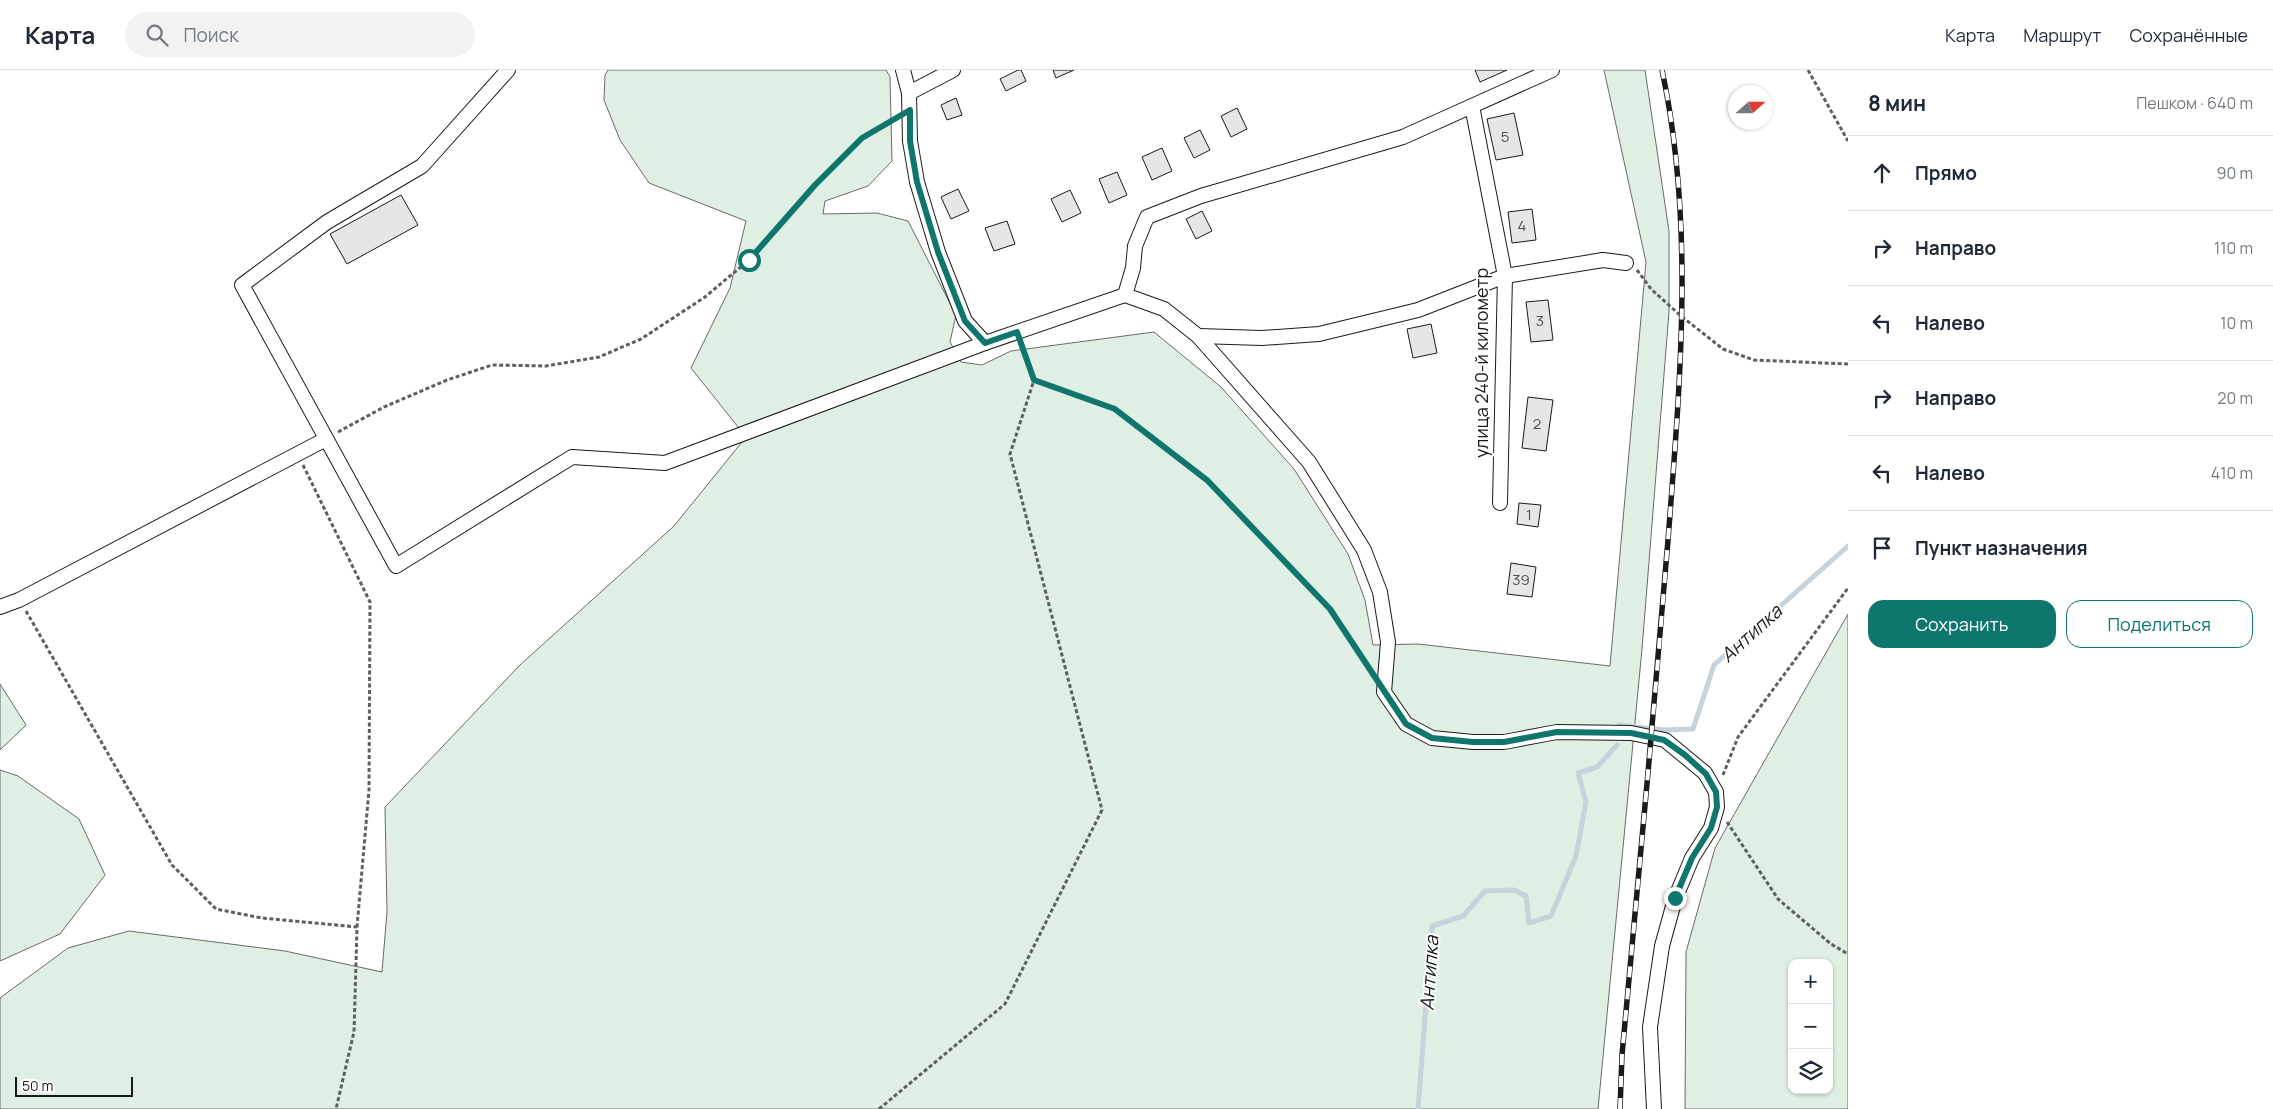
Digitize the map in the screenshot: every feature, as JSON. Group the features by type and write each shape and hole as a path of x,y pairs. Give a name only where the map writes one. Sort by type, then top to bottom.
{"street":[{"path":"508,70 422,166 327,222 242,285 396,566 572,457 666,463 985,343 1125,295 1164,309 1198,336 1309,462 1364,550 1380,592 1388,642 1384,692 1406,724 1432,738 1473,742 1504,742 1557,732 1631,733 1664,740 1706,774 1716,792 1717,807 1711,828 1692,858 1675,898 1662,946 1650,1027 1654,1109"},
{"path":"903,70 909,93 910,141 917,182 938,252 965,321 985,343"},
{"path":"909,93 953,70"},
{"path":"1125,295 1133,268 1135,246 1147,217 1201,196 1403,137 1552,70"},
{"name":"улица 240-й километр","path":"1472,106 1505,276 1500,503"},
{"path":"1198,336 1262,338 1318,334 1418,310 1505,276 1603,260 1626,263"},
{"path":"0,607 19,600 326,439"}],"path":[{"path":"1808,70 1848,141"},
{"path":"326,439 384,407 447,380 492,365 546,366 599,357 641,339 705,297 749,260 815,185 862,138 910,110"},
{"path":"1626,263 1638,271 1652,289 1681,316 1723,349 1754,360 1848,364"},
{"path":"879,1109 1005,1004 1102,810 1010,454 1034,380 1017,332"},
{"path":"1034,380 1115,409 1207,480 1330,609 1384,692"},
{"path":"298,455 370,602 369,790 357,927 354,1032 336,1109"},
{"path":"1716,792 1738,737 1848,588"},
{"path":"19,600 172,865 216,909 262,918 357,927"},
{"path":"1717,807 1778,899 1831,944 1848,954"}],"green space":[{"path":"608,70 886,70 890,77 892,161 868,186 825,201 823,214 877,213 908,221 956,315 950,342 961,362 982,365 1011,351 1154,332 1221,387 1294,469 1348,554 1365,600 1373,645 1418,644 1610,666 1646,262 1604,70 1645,70 1669,231 1669,312 1642,649 1598,1109 0,1109 0,998 68,948 129,931 285,951 382,972 387,912 385,807 520,665 674,526 746,437 691,368 730,288 746,221 649,183 620,140 604,100 605,75"},
{"path":"1848,614 1848,1109 1685,1109 1686,952 1715,848"},
{"path":"0,684 26,725 0,750"},
{"path":"0,770 18,776 79,819 105,875 60,934 0,961"}],"building":[{"path":"1021,70 1026,81 1006,91 1000,79"},
{"path":"1053,70 1074,70 1056,78"},
{"path":"1475,70 1507,70 1480,82"},
{"path":"956,98 962,115 947,120 941,105"},
{"path":"1237,108 1247,129 1231,137 1221,116"},
{"path":"1514,113 1523,155 1496,160 1487,119"},
{"path":"1200,130 1210,150 1194,158 1184,138"},
{"path":"1162,148 1172,171 1152,180 1142,157"},
{"path":"1117,172 1127,195 1109,203 1099,179"},
{"path":"958,189 969,211 951,219 941,197"},
{"path":"1070,190 1081,213 1062,222 1051,199"},
{"path":"401,195 418,225 347,264 330,234"},
{"path":"1532,209 1536,240 1512,243 1508,212"},
{"path":"1202,211 1212,231 1196,239 1186,219"},
{"path":"1007,221 1015,244 994,251 985,228"},
{"path":"1548,300 1553,340 1531,342 1526,302"},
{"path":"1431,324 1437,353 1413,358 1407,329"},
{"path":"1528,397 1553,400 1546,451 1522,448"},
{"path":"1519,503 1541,505 1538,527 1517,524"},
{"path":"1511,563 1536,567 1532,597 1507,594"}],"waterway":[{"name":"Антипка","path":"1619,725 1664,730 1693,729 1714,665 1848,546"},
{"name":"Антипка","path":"1418,1109 1432,926 1463,916 1485,891 1514,890 1526,896 1529,923 1551,916 1576,856 1586,802 1578,773 1597,767 1617,745"}],"railway":[{"path":"1620,1109 1622,1055 1673,481 1680,363 1682,245 1679,186 1662,70"}],"route":[{"path":"749,260 815,185 862,138 910,110 910,141 917,182 938,252 965,321 985,343 1017,332 1034,380 1115,409 1207,480 1330,609 1406,724 1432,738 1473,742 1504,742 1557,732 1631,733 1664,740 1685,755 1706,774 1716,792 1717,807 1711,828 1692,858 1675,898"}]}
